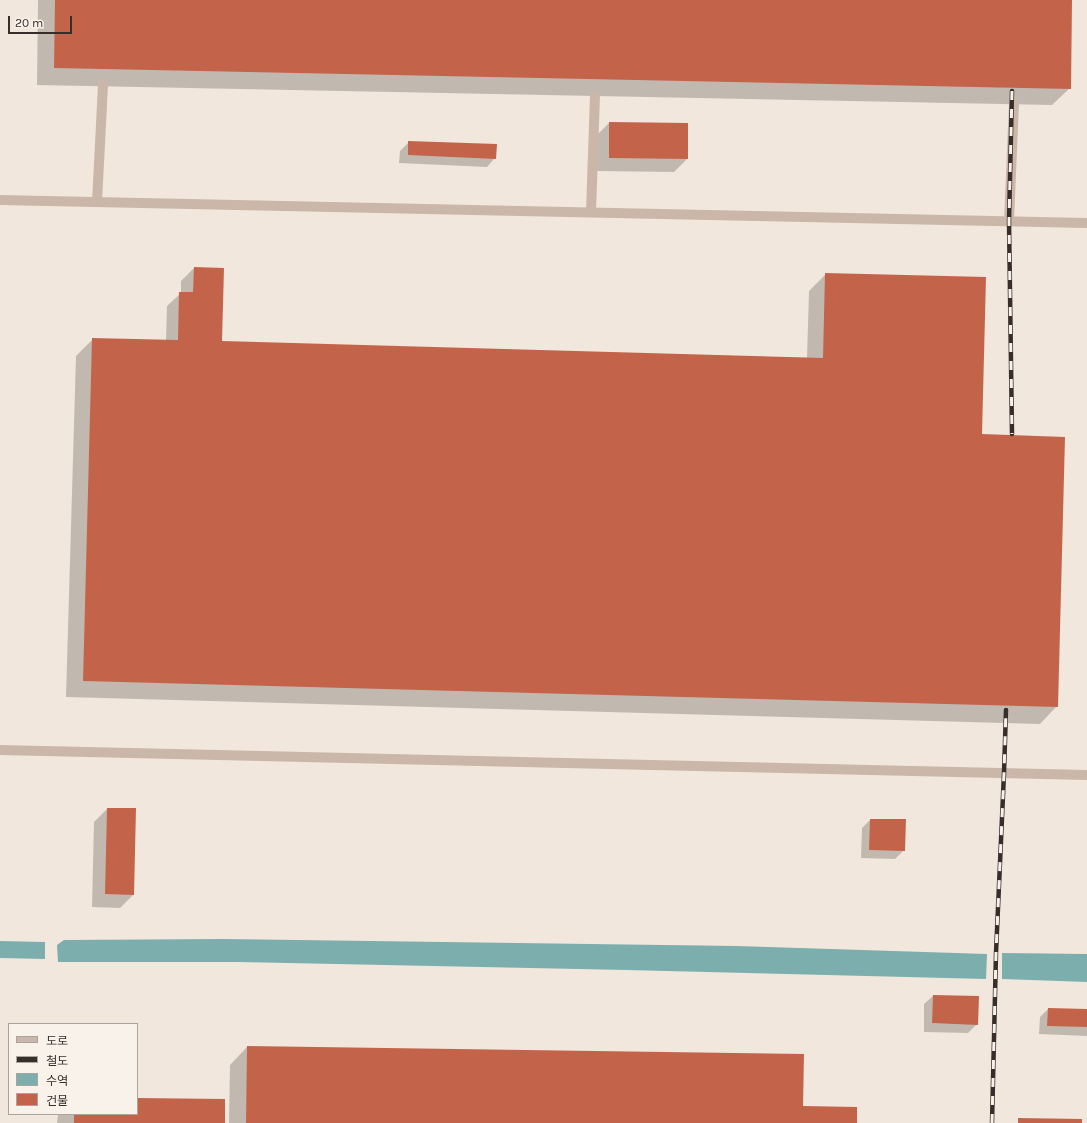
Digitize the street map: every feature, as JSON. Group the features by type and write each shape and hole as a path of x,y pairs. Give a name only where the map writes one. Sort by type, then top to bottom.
{"street":[{"path":"97,202 103,85"},
{"path":"591,212 594,95"},
{"path":"1009,221 1014,103"},
{"path":"0,200 1087,223"},
{"path":"0,750 1087,775"}],"water":[{"path":"224,939 737,946 987,954 986,979 239,962 58,962 57,945 64,940"},
{"path":"0,941 45,942 45,959 0,958"},
{"path":"1002,953 1087,954 1087,982 1002,979"}],"building":[{"path":"55,0 1072,0 1071,89 54,68"},
{"path":"609,122 688,123 688,159 609,158"},
{"path":"408,141 497,144 496,159 408,155"},
{"path":"194,267 224,268 222,341 823,358 825,273 986,277 982,434 1065,437 1058,707 83,681 92,338 178,340 179,292 193,292"},
{"path":"107,808 136,808 134,895 105,894"},
{"path":"870,819 906,819 905,851 869,850"},
{"path":"933,995 979,996 978,1025 932,1023"},
{"path":"1048,1008 1087,1009 1087,1027 1047,1026"},
{"path":"247,1046 804,1054 803,1106 857,1107 857,1123 246,1123"},
{"path":"138,1098 225,1099 225,1123 74,1123 74,1115 138,1115"},
{"path":"1018,1118 1082,1119 1082,1123 1018,1123"}],"railway":[{"path":"1012,91 1009,221 1012,434"},
{"path":"992,1123 996,953 1006,710"}]}
